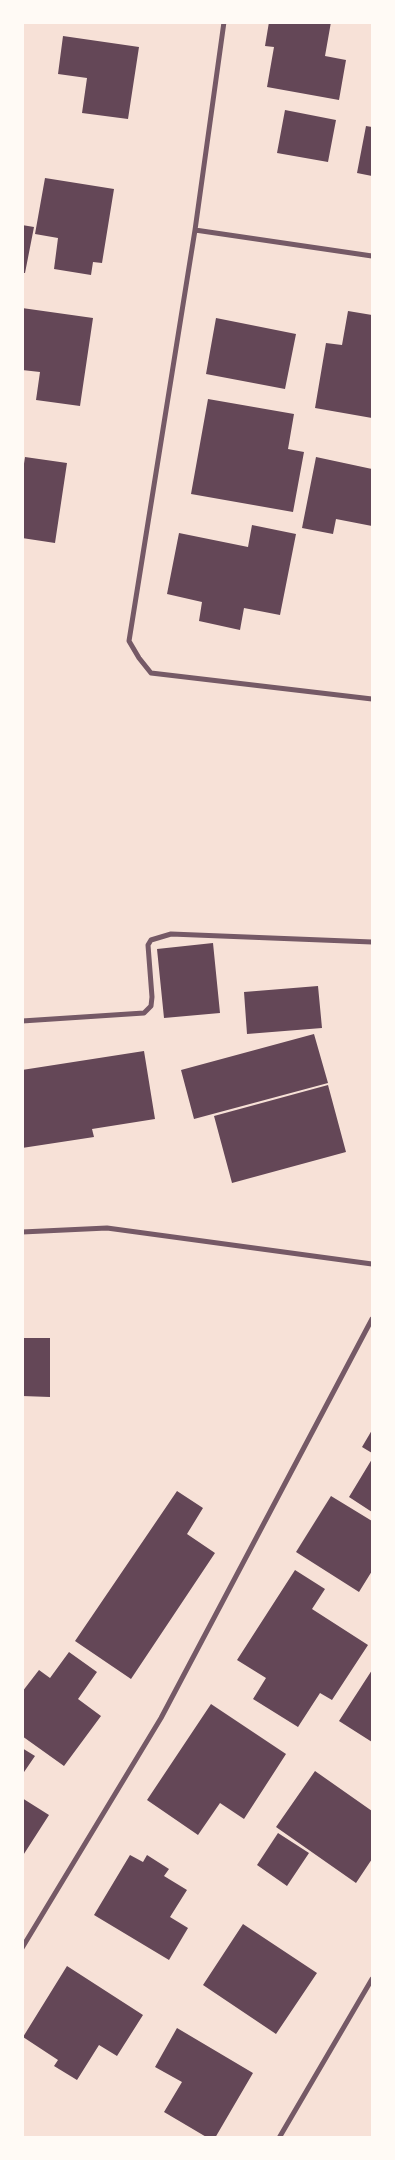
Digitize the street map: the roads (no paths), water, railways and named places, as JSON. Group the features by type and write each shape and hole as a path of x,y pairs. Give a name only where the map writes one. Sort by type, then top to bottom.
{"street":[{"path":"224,22 195,230 129,641 138,658 151,673 372,699"},
{"path":"195,230 372,256"},
{"path":"22,1020 144,1013 151,1006 152,997 148,945 151,940 171,934 372,942"},
{"path":"22,1232 107,1228 372,1264"},
{"path":"22,1948 161,1718 372,1319"},
{"path":"279,2138 372,1978"}]}
